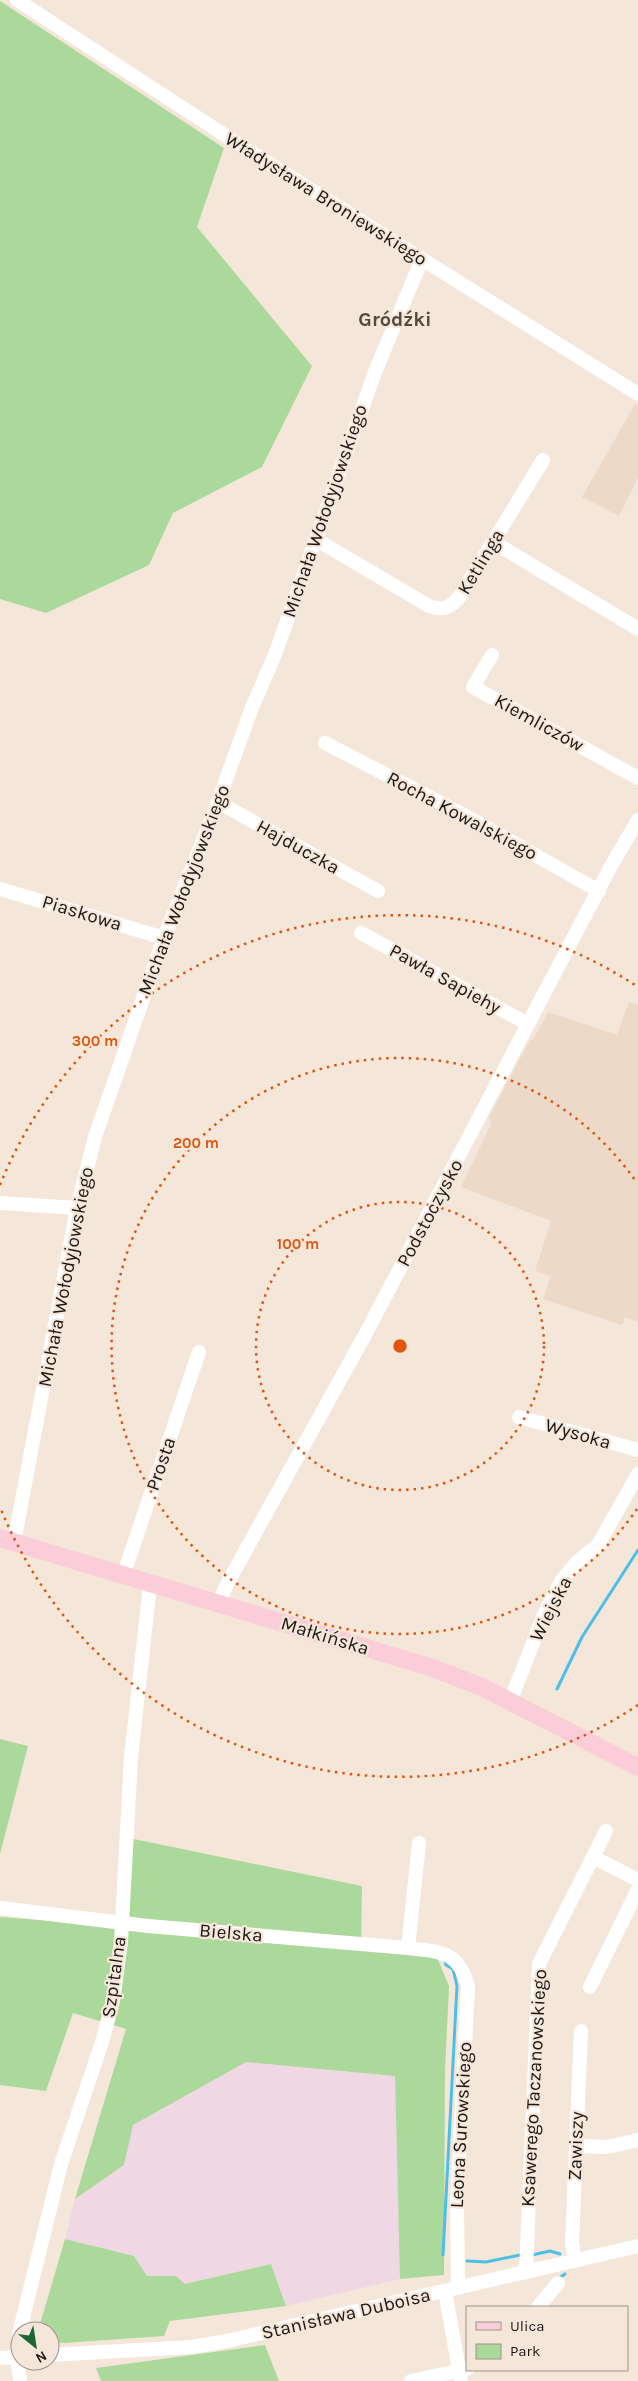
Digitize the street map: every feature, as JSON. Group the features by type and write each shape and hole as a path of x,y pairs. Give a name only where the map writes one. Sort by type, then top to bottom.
{"main road":[{"name":"Małkińska","path":"7,1540 150,1585 433,1668 482,1687 637,1765"}],"street":[{"name":"Władysława Broniewskiego","path":"17,0 248,152 638,394"},
{"name":"Michała Wołodyjowskiego","path":"7,1540 77,1208 95,1137 164,938 218,802 251,710 276,652 375,372 422,259"},
{"name":"Ketlinga","path":"315,539 428,606 437,609 447,608 454,604 542,460"},
{"path":"493,542 638,629"},
{"name":"Kiemliczów","path":"492,655 473,687 638,778"},
{"name":"Rocha Kowalskiego","path":"325,743 466,816 598,891"},
{"name":"Hajduczka","path":"218,802 378,891"},
{"name":"Podstoczysko","path":"218,1604 227,1584 366,1333 598,891 638,820"},
{"name":"Piaskowa","path":"0,889 164,938"},
{"name":"Pawła Sapiehy","path":"361,933 528,1024"},
{"path":"0,1203 77,1208"},
{"name":"Prosta","path":"123,1576 199,1352"},
{"name":"Wysoka","path":"519,1417 638,1450"},
{"name":"Wiejska","path":"510,1702 543,1617 562,1580 577,1562 598,1545 638,1474"},
{"name":"Szpitalna","path":"22,2321 59,2173 108,2022 118,1969 131,1757 150,1585"},
{"name":"Ksawerego Taczanowskiego","path":"526,2272 539,1964 606,1830"},
{"path":"408,1948 418,1843"},
{"path":"593,1857 638,1880"},
{"path":"590,1987 638,1889"},
{"name":"Bielska","path":"0,1908 122,1923 444,1952 459,1964"},
{"name":"Leona Surowskiego","path":"459,1964 464,1971 468,1986 452,2289 463,2374"},
{"name":"Zawiszy","path":"575,2260 572,2243 581,2031"},
{"path":"576,2146 607,2148 638,2140"},
{"name":"Stanisława Duboisa","path":"60,2354 190,2347 226,2342 638,2246"},
{"path":"539,2306 558,2283"},
{"path":"411,2381 463,2374"}],"shaded area":[{"path":"635,404 638,406 638,478 619,516 582,497"},
{"path":"629,1002 638,1005 638,1322 625,1317 622,1325 543,1299 551,1276 535,1271 551,1221 461,1187 491,1124 489,1117 530,1040 533,1040 548,1012 617,1035"},
{"path":"246,2062 395,2076 400,2279 286,2306 271,2264 185,2284 176,2276 147,2276 65,2239 75,2199 124,2165 132,2125"}],"green space":[{"path":"0,1 224,148 197,227 312,366 262,467 173,513 149,565 46,613 0,599"},
{"path":"0,1739 28,1746 0,1854"},
{"path":"129,1838 362,1886 361,1948 436,1955 449,1986 445,2071 444,2275 400,2279 395,2076 246,2062 133,2125 124,2165 75,2199 126,2029 73,2013 46,2091 0,2085 0,1917 128,1927"},
{"path":"65,2239 134,2256 147,2276 176,2276 185,2284 271,2264 286,2306 170,2321 164,2336 64,2343 60,2342 60,2321 41,2321"},
{"path":"265,2345 279,2381 101,2381 96,2368"}],"waterway":[{"path":"557,1689 582,1637 638,1550"},
{"path":"443,2255 457,1986 453,1969 446,1965 445,1960"},
{"path":"532,2255 550,2251 560,2254"},
{"path":"467,2261 486,2262 520,2255"},
{"path":"558,2279 565,2274"}],"district":[{"name":"Gródźki","path":"395,319"}]}
